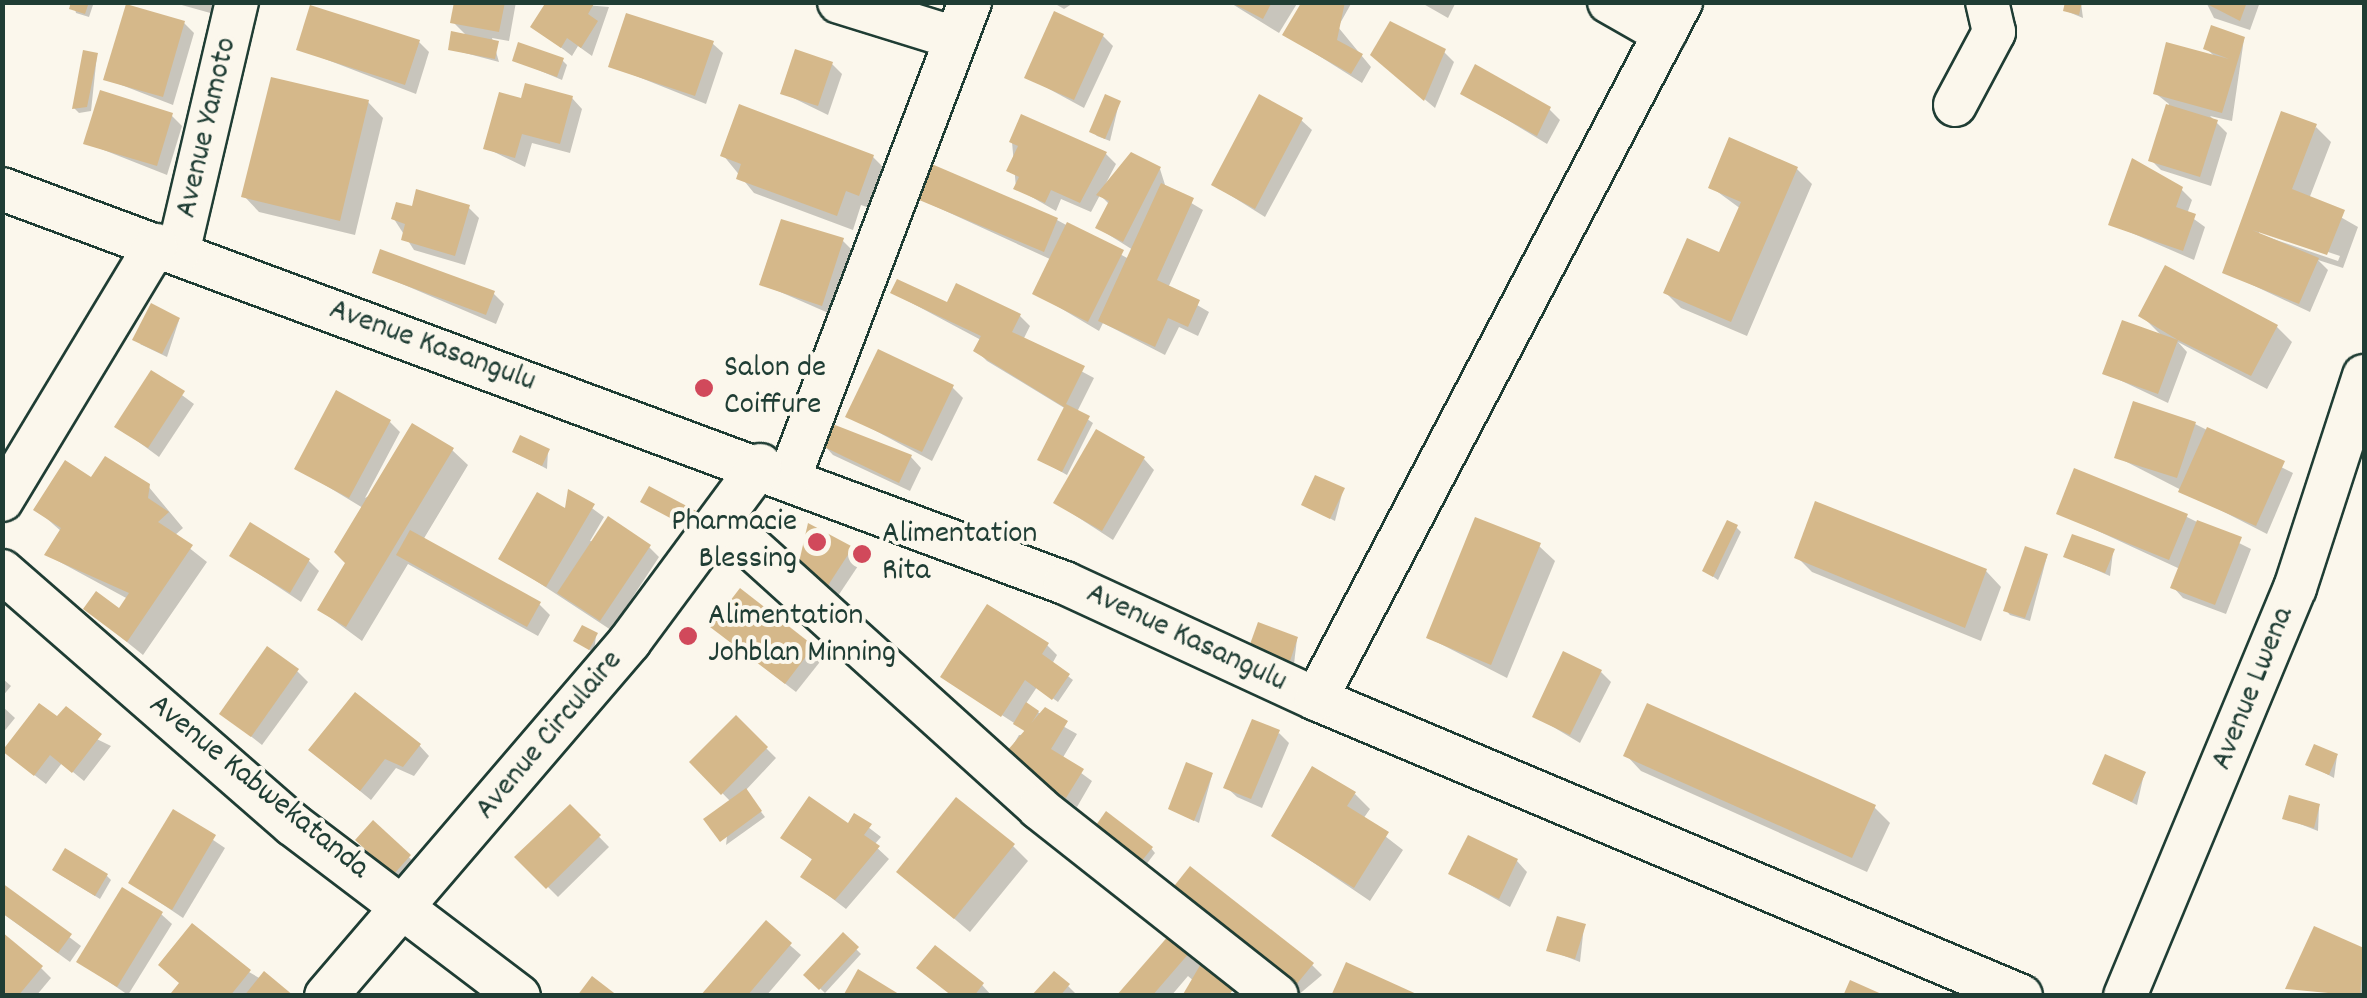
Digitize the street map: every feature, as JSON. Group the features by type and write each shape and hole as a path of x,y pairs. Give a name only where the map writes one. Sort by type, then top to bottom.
{"street":[{"name":"Avenue Yamoto","path":"2,500 167,249 237,2"},
{"path":"838,2 962,20"},
{"path":"1316,700 1673,18 1609,2"},
{"path":"1955,105 1994,32 1987,2"},
{"name":"Avenue Circulaire","path":"326,996 406,906 723,522 775,471 962,20"},
{"name":"Avenue Kasangulu","path":"2,189 775,471 1065,583 1316,700 2021,996"},
{"name":"Avenue Lwena","path":"2125,996 2295,588 2364,376"},
{"path":"723,522 1039,808 1277,996"},
{"name":"Avenue Kabwekatanda","path":"2,572 292,824 406,906 520,996"}],"building":[{"path":"71,2 89,2 85,14 69,9"},
{"path":"454,2 505,2 499,32 450,23"},
{"path":"546,2 595,2 588,14 598,21 581,48 567,38 561,48 530,27"},
{"path":"1230,2 1272,2 1263,19"},
{"path":"1345,2 1337,40 1363,54 1351,74 1282,35 1301,3"},
{"path":"2065,2 2082,2 2079,15 2063,11"},
{"path":"2203,2 2247,2 2240,21"},
{"path":"126,4 185,21 163,97 103,80"},
{"path":"310,5 420,40 405,85 296,50"},
{"path":"1054,11 1104,34 1074,100 1024,78"},
{"path":"626,13 714,41 695,96 608,67"},
{"path":"1390,21 1446,49 1424,101 1370,55"},
{"path":"2211,25 2245,37 2222,113 2153,94 2166,42 2229,59 2203,49"},
{"path":"451,31 499,41 495,59 448,50"},
{"path":"518,42 564,58 557,77 512,61"},
{"path":"795,49 833,62 818,106 780,94"},
{"path":"83,50 98,53 87,107 72,109"},
{"path":"1475,64 1551,107 1537,136 1460,94"},
{"path":"271,77 369,100 340,221 241,197"},
{"path":"525,83 573,96 560,144 522,134 515,158 483,149 499,92 521,98"},
{"path":"100,90 173,113 157,166 83,144"},
{"path":"1105,94 1121,101 1105,139 1089,132"},
{"path":"1259,94 1303,118 1255,209 1211,185"},
{"path":"739,104 874,155 859,196 846,191 837,216 736,179 741,164 720,156"},
{"path":"2166,104 2218,120 2200,177 2148,161"},
{"path":"2281,111 2317,124 2292,189 2345,210 2327,255 2252,230 2319,258 2299,304 2222,273"},
{"path":"1021,114 1107,152 1080,203 1051,190 1045,203 1013,189 1019,177 1006,171 1018,146 1009,142"},
{"path":"1729,137 1798,167 1731,322 1663,293 1687,238 1719,252 1741,202 1708,188"},
{"path":"1131,152 1161,167 1123,242 1095,228 1109,201 1096,195"},
{"path":"2132,158 2183,187 2176,207 2196,214 2183,251 2108,225"},
{"path":"927,162 1058,218 1044,252 912,197"},
{"path":"1161,183 1194,198 1157,280 1200,300 1188,327 1168,318 1155,347 1098,321"},
{"path":"416,189 470,205 455,256 401,240 405,224 391,219 396,202 412,206"},
{"path":"781,219 844,238 822,306 759,285"},
{"path":"1067,222 1124,250 1088,322 1032,294"},
{"path":"380,249 495,291 486,315 372,273"},
{"path":"2165,265 2278,325 2251,376 2138,316"},
{"path":"897,279 947,302 956,283 1021,314 1012,332 1085,366 1066,404 1090,416 1062,472 1037,460 1064,407 973,351 981,336 890,293"},
{"path":"151,303 180,318 162,354 132,340"},
{"path":"2122,320 2178,340 2158,394 2102,374"},
{"path":"878,349 954,385 922,452 845,417"},
{"path":"151,370 185,391 148,448 114,427"},
{"path":"336,390 391,420 349,498 294,469"},
{"path":"2133,401 2196,422 2177,478 2114,458"},
{"path":"412,423 454,448 346,627 317,610 345,563 334,552"},
{"path":"830,423 912,455 899,483 820,445"},
{"path":"2207,427 2285,461 2256,526 2178,492"},
{"path":"1096,429 1145,457 1102,531 1053,503"},
{"path":"520,435 550,449 542,466 512,452"},
{"path":"105,456 150,484 148,498 169,512 158,522 193,545 127,642 83,609 96,591 119,608 129,593 44,555 61,528 33,510 65,460 91,477"},
{"path":"2074,468 2188,514 2169,560 2056,514"},
{"path":"1315,475 1345,488 1330,519 1301,505"},
{"path":"649,486 698,512 689,528 640,502"},
{"path":"568,489 595,504 546,587 498,559 537,492 565,508"},
{"path":"1815,501 1987,569 1965,628 1794,558"},
{"path":"608,516 651,545 600,621 557,593"},
{"path":"1475,517 1541,543 1491,665 1426,638"},
{"path":"1727,520 1738,525 1713,577 1702,571"},
{"path":"2197,520 2242,537 2215,605 2170,588"},
{"path":"250,522 310,559 290,593 229,556"},
{"path":"808,523 853,547 827,587 797,571"},
{"path":"410,530 541,602 527,627 396,555"},
{"path":"2072,534 2115,549 2105,573 2063,557"},
{"path":"2025,546 2048,554 2025,618 2003,611"},
{"path":"740,588 814,646 785,684 710,627"},
{"path":"987,604 1049,643 1042,654 1070,674 1052,700 1025,680 1001,717 940,677"},
{"path":"1258,622 1298,637 1290,661 1249,647"},
{"path":"582,625 598,633 589,650 573,641"},
{"path":"267,646 299,669 251,737 219,714"},
{"path":"1563,651 1602,670 1570,735 1532,717"},
{"path":"355,692 421,744 403,767 385,759 360,791 308,750"},
{"path":"1026,702 1039,711 1026,732 1013,724"},
{"path":"39,703 57,716 66,706 102,734 72,773 50,755 34,776 2,751"},
{"path":"1647,703 1876,805 1852,858 1623,756"},
{"path":"1045,707 1068,721 1051,749 1084,769 1066,798 1001,758"},
{"path":"736,715 768,747 721,795 689,762"},
{"path":"1252,719 1280,730 1251,799 1223,788"},
{"path":"2314,744 2338,754 2329,775 2305,765"},
{"path":"2105,754 2146,772 2132,802 2092,784"},
{"path":"1186,762 1213,773 1194,821 1168,809"},
{"path":"1312,766 1356,792 1347,806 1389,832 1354,888 1271,836"},
{"path":"746,788 762,811 720,842 703,819"},
{"path":"2289,795 2320,804 2314,828 2282,819"},
{"path":"809,796 848,823 854,813 872,824 864,835 880,846 835,900 800,877 812,859 780,838"},
{"path":"956,797 1015,844 954,919 896,872"},
{"path":"570,804 601,835 546,889 514,857"},
{"path":"173,809 216,835 172,910 128,883"},
{"path":"1106,811 1153,847 1140,863 1094,828"},
{"path":"373,820 411,855 393,875 355,840"},
{"path":"1468,835 1518,859 1499,899 1448,874"},
{"path":"65,848 108,874 95,896 52,870"},
{"path":"1190,866 1314,963 1291,991 1167,895"},
{"path":"2,883 72,934 58,953 2,913"},
{"path":"122,887 163,912 117,987 76,962"},
{"path":"1557,916 1586,924 1575,959 1546,951"},
{"path":"766,920 792,943 747,996 700,996"},
{"path":"192,923 251,970 230,996 171,993 179,983 158,965"},
{"path":"2314,926 2364,948 2360,996 2285,989"},
{"path":"2,932 43,966 18,996 2,996"},
{"path":"843,932 859,947 819,990 803,975"},
{"path":"1170,934 1190,952 1152,996 1116,996"},
{"path":"935,945 984,983 974,996 952,996 916,968"},
{"path":"1202,962 1233,990 1228,996 1182,996"},
{"path":"1346,962 1421,996 1331,996"},
{"path":"858,969 902,996 843,996"},
{"path":"264,971 294,996 244,996"},
{"path":"1054,971 1070,984 1060,996 1031,996"},
{"path":"592,976 618,996 577,996"},
{"path":"1850,980 1886,996 1843,996"}],"place":[{"name":"Salon de Coiffure","path":"704,388"},
{"name":"Pharmacie Blessing","path":"817,542"},
{"name":"Alimentation Rita","path":"862,554"},
{"name":"Alimentation Johblan Minning","path":"688,636"}]}
